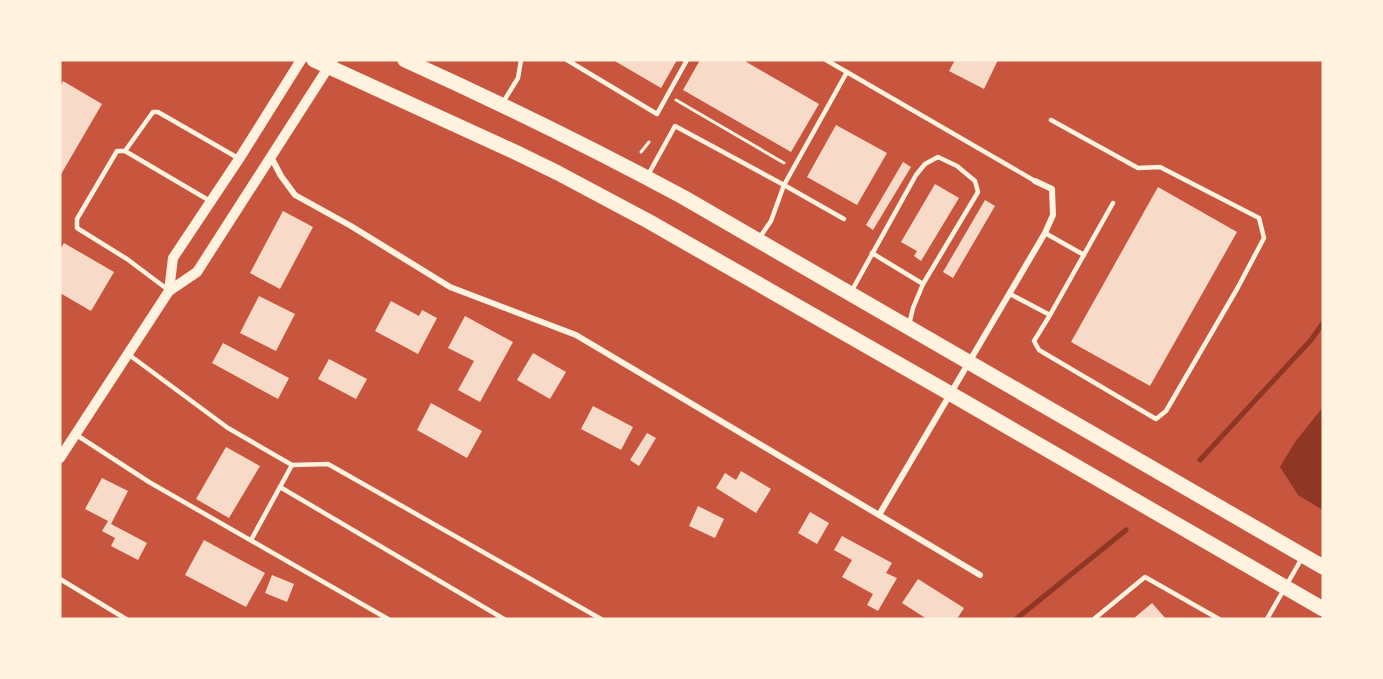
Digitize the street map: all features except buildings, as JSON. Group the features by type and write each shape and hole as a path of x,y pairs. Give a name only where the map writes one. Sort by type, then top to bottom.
{"main road":[{"path":"314,60 331,63 558,173 648,221 1323,609"},
{"path":"405,60 502,105 646,177 1323,567"}],"street":[{"path":"169,291 173,258 301,60"},
{"path":"60,458 169,291 197,272 331,63"},
{"path":"271,156 281,176 295,195 351,226 450,287 576,334 980,575"},
{"path":"879,515 1010,294 1053,215 1052,189 1035,181"}],"lane":[{"path":"502,105 518,78 521,60"},
{"path":"567,60 657,114 687,60"},
{"path":"826,60 1035,181"},
{"path":"758,241 771,221 784,185 847,72"},
{"path":"125,151 153,112 158,112 239,159"},
{"path":"1051,120 1138,168 1160,167 1259,218 1264,238 1166,411 1156,419 1039,350 1034,341 1113,203"},
{"path":"646,177 675,126 844,219"},
{"path":"169,291 126,259 77,228 77,219 117,152 125,151 210,201"},
{"path":"850,294 925,164 938,157 957,166 975,181 978,192 923,284 908,327"},
{"path":"1045,232 1084,255"},
{"path":"872,253 923,284"},
{"path":"1010,294 1050,315"},
{"path":"128,354 228,428 292,465 328,464 601,619"},
{"path":"75,434 149,482 388,619"},
{"path":"251,540 292,465"},
{"path":"280,487 504,619"},
{"path":"1267,619 1304,555"},
{"path":"1094,619 1144,577 1218,619"},
{"path":"60,579 126,619"}],"path":[{"path":"675,99 784,163"},
{"path":"641,152 649,142"}],"shaded area":[{"path":"1323,407 1323,510 1298,495 1280,467 1295,442"}],"waterway":[{"path":"1200,460 1311,340 1323,323"},
{"path":"1016,619 1126,530"}]}
